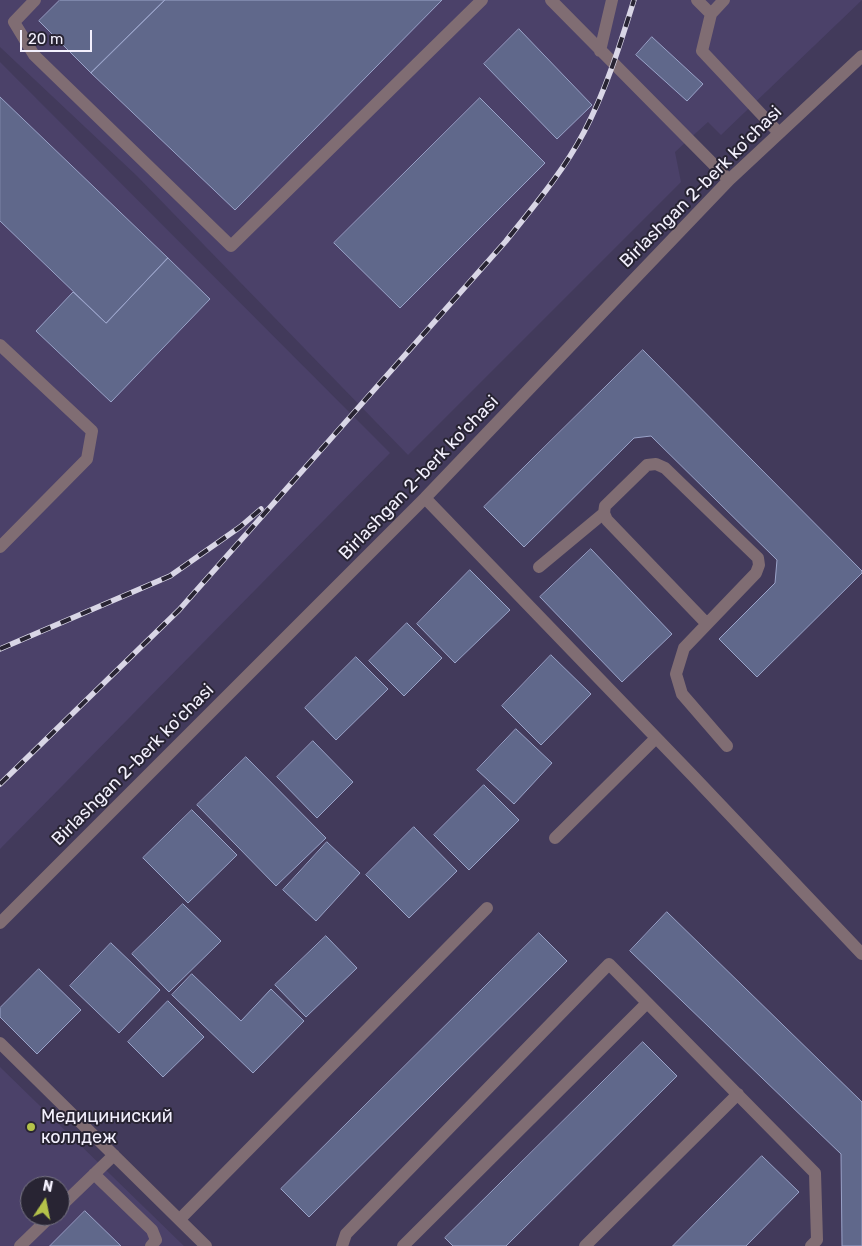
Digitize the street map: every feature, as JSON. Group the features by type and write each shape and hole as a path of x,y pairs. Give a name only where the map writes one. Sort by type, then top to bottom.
{"street":[{"path":"35,0 14,22 34,56 232,246 482,0"},
{"path":"551,0 729,180"},
{"path":"600,51 612,0"},
{"path":"697,0 711,14"},
{"path":"724,0 711,14 702,51 779,134"},
{"name":"Birlashgan 2-berk ko'chasi","path":"0,923 425,498 729,180 862,56"},
{"path":"0,345 92,431 87,459 0,546"},
{"path":"707,624 607,520 604,513 605,506 647,465 656,464 665,468 758,558 759,565 756,573 684,648 676,674 682,694 727,746"},
{"path":"425,498 862,954"},
{"path":"539,567 604,513"},
{"path":"555,838 656,738"},
{"path":"180,1219 487,908"},
{"path":"342,1246 346,1234 609,964 815,1173 817,1240 811,1246"},
{"path":"404,1246 647,1003"},
{"path":"0,1043 180,1219 204,1245"},
{"path":"585,1246 738,1094"},
{"path":"70,1197 114,1154"},
{"path":"94,1174 152,1230 156,1240 150,1246"},
{"path":"20,1246 41,1226"}],"shaded area":[{"path":"0,0 862,0 721,135 708,122 675,152 681,182 408,455 137,176 0,47"},
{"path":"0,62 390,453 0,849"},
{"name":"Медициниский коллдеж","path":"0,1067 184,1246 0,1246"}],"building":[{"path":"60,0 165,0 91,73 39,21"},
{"path":"165,0 442,0 235,210 91,73"},
{"path":"519,29 592,105 557,139 484,64"},
{"path":"652,37 703,84 687,101 636,55"},
{"path":"0,97 168,258 106,323 0,221"},
{"path":"480,98 545,163 400,308 334,243"},
{"path":"168,258 210,299 111,402 36,331 73,292 106,323"},
{"path":"643,350 862,571 757,677 719,639 775,583 777,560 651,436 634,438 524,547 484,507"},
{"path":"591,549 672,634 622,682 540,597"},
{"path":"470,570 510,610 455,663 417,624"},
{"path":"407,623 442,658 404,696 369,661"},
{"path":"551,655 591,694 541,745 502,706"},
{"path":"356,657 388,689 336,740 305,708"},
{"path":"516,729 552,763 514,804 477,770"},
{"path":"313,741 353,782 317,818 277,777"},
{"path":"246,757 326,838 276,886 197,805"},
{"path":"484,785 519,820 469,870 434,835"},
{"path":"192,810 237,855 188,903 143,858"},
{"path":"414,827 457,871 409,918 366,875"},
{"path":"327,842 360,873 316,921 283,890"},
{"path":"183,904 221,941 169,992 132,954"},
{"path":"667,912 862,1102 862,1246 842,1246 841,1154 630,951"},
{"path":"539,933 567,961 309,1217 281,1189"},
{"path":"326,936 357,968 306,1017 275,985"},
{"path":"111,943 160,990 119,1033 70,986"},
{"path":"39,969 81,1010 37,1054 0,1017 0,1008"},
{"path":"192,974 241,1021 271,989 304,1021 253,1073 172,995"},
{"path":"168,1001 204,1037 163,1077 128,1042"},
{"path":"643,1042 677,1076 506,1246 453,1246 445,1238"},
{"path":"762,1156 799,1192 746,1246 673,1246"},
{"path":"85,1211 121,1246 50,1246"}],"railway":[{"path":"0,784 179,610 506,241 557,175 584,132 606,84 634,0"},
{"path":"0,649 170,576 240,527 261,509"}],"place":[{"name":"Медициниский коллдеж","path":"31,1127"}]}
